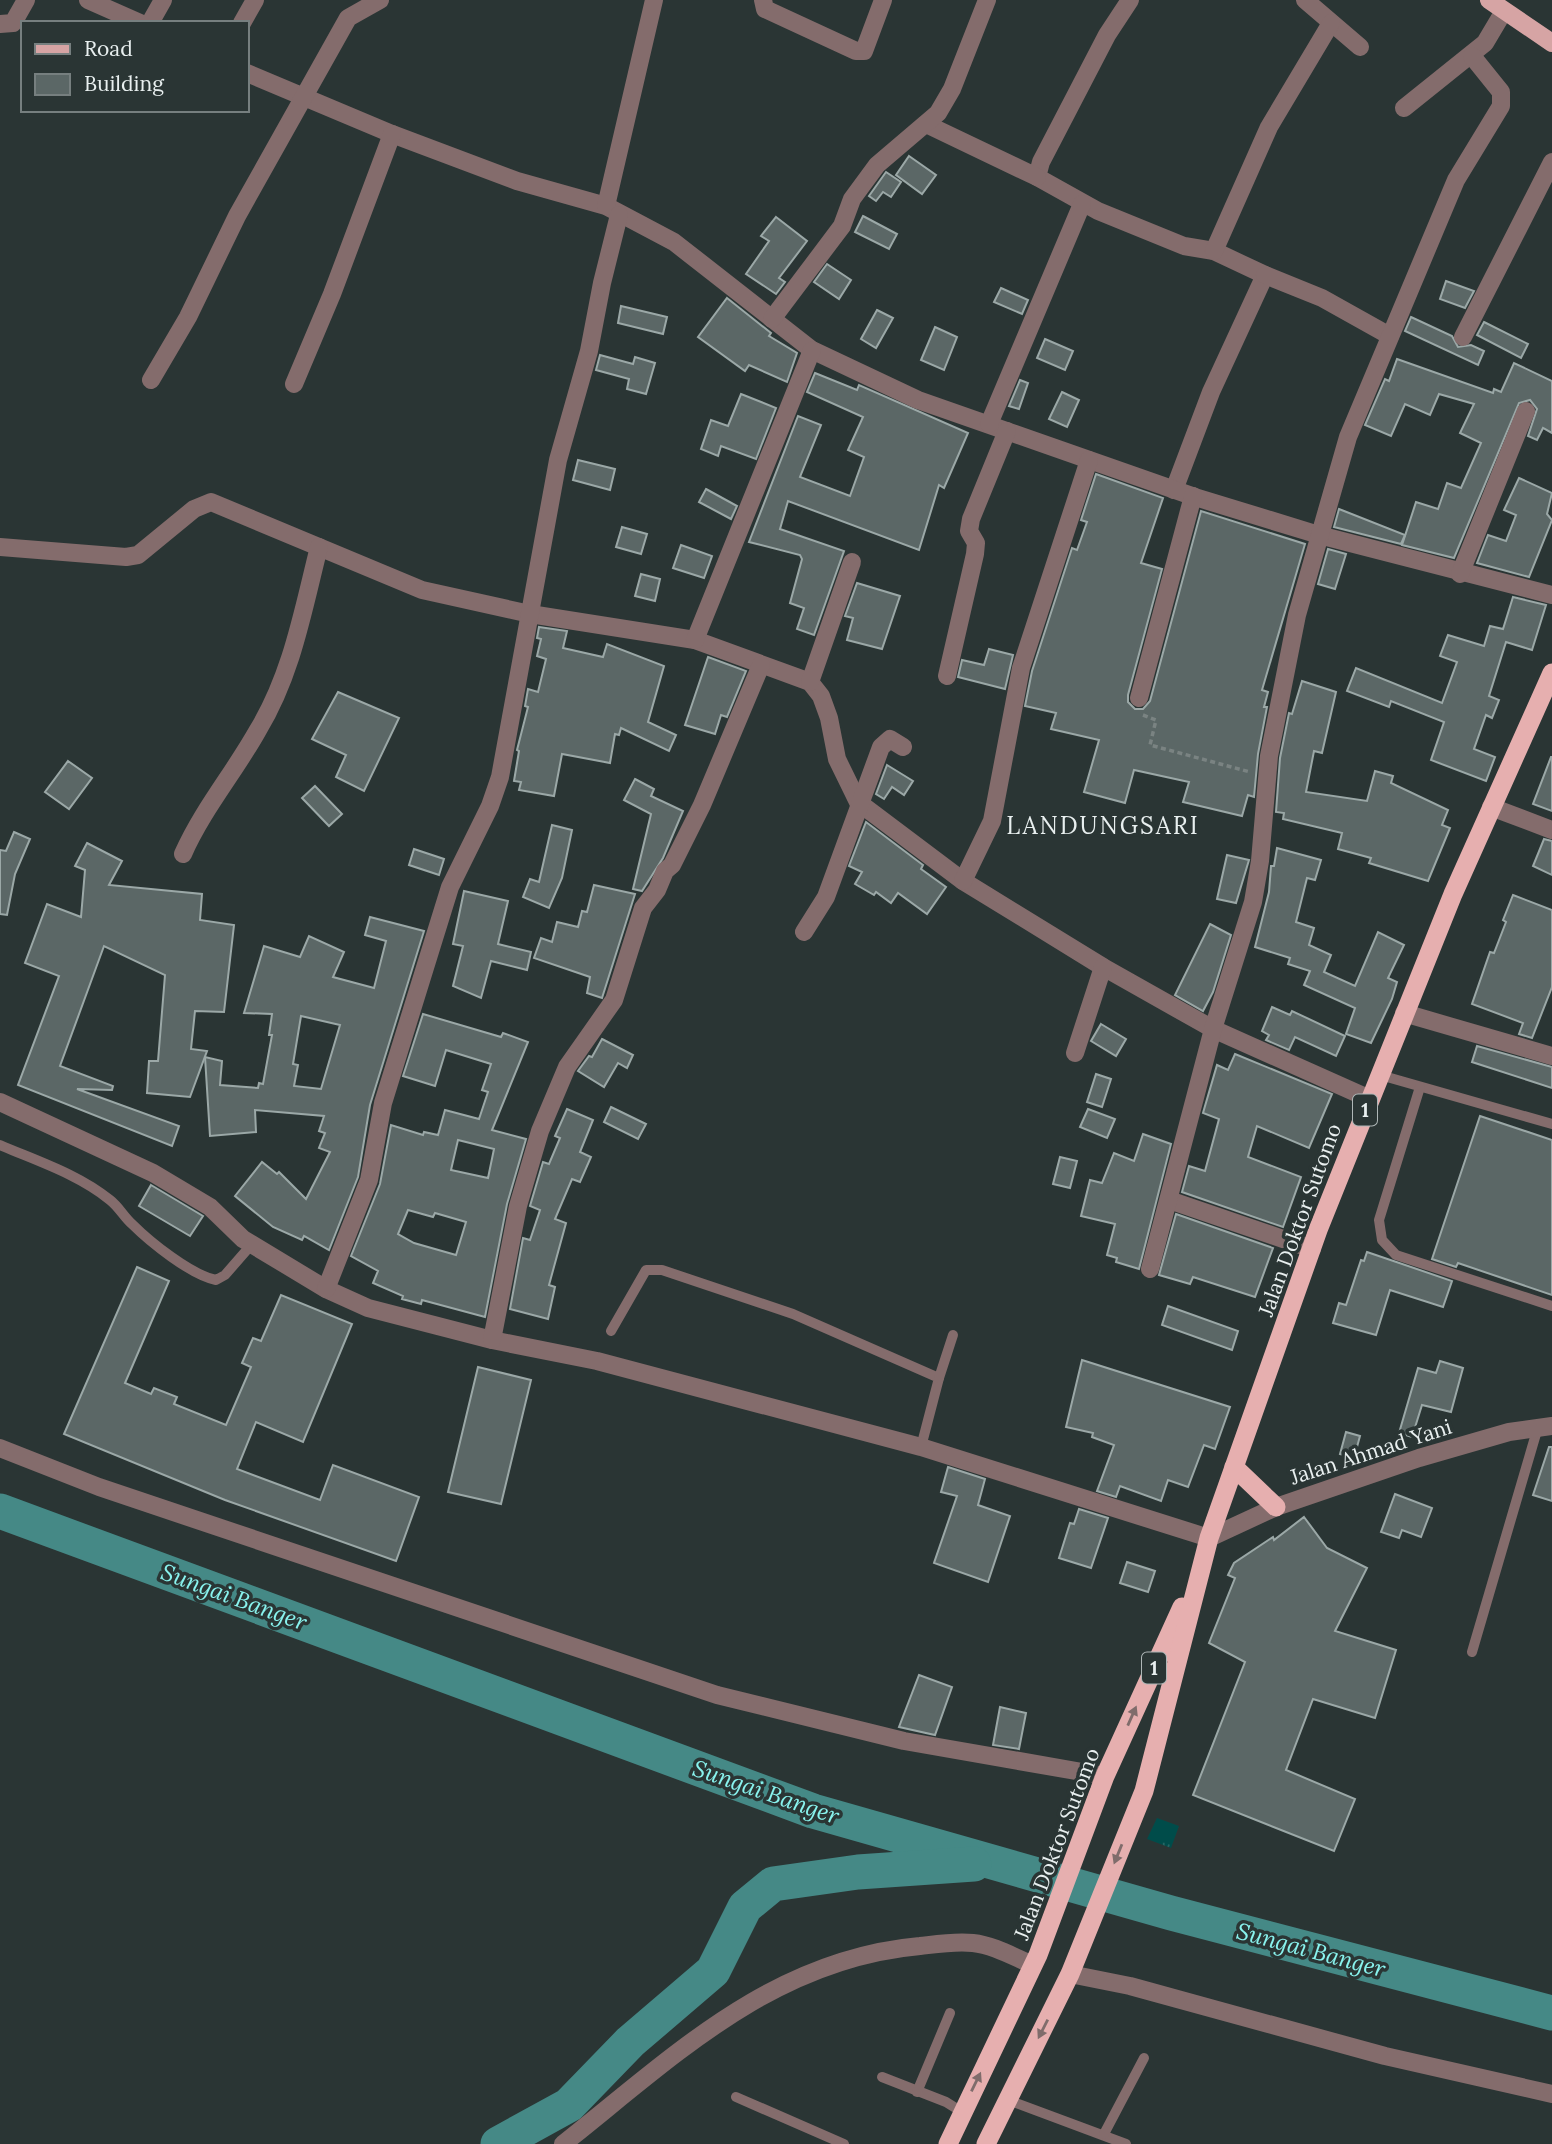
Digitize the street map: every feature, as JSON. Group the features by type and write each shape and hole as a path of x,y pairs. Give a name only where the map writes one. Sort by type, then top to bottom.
{"highway":[{"name":"Jalan Doktor Sutomo","path":"986,2144 1071,1971 1144,1791 1209,1538 1312,1249 1404,1013 1491,807 1552,673"},
{"path":"1234,1467 1276,1507"},
{"name":"Jalan Doktor Sutomo","path":"948,2144 1036,1960 1105,1777 1204,1558"}],"main road":[{"path":"1489,0 1551,39"}],"street":[{"path":"0,24 13,23 26,0"},
{"path":"88,0 135,21"},
{"path":"151,21 163,0"},
{"path":"243,21 254,0"},
{"path":"151,380 188,317 237,216 348,18 380,0"},
{"path":"327,1289 369,1180 383,1103 447,897 490,806 500,777 558,460 589,351 654,0"},
{"path":"763,0 765,9 856,51 864,51 870,42 883,0"},
{"path":"772,319 842,226 852,199 877,165 926,124 952,89 987,0"},
{"path":"1038,177 1041,162 1107,35 1130,0"},
{"path":"1305,0 1360,47"},
{"path":"1404,108 1472,56 1485,43 1504,11"},
{"path":"1214,251 1269,127 1331,23"},
{"path":"1150,1269 1213,1029 1252,902 1264,825 1266,777 1297,615 1348,437 1456,180 1501,106 1500,92 1472,56"},
{"path":"248,73 392,134 517,181 613,210 674,242 812,350 918,400 1174,490 1319,535 1460,574 1552,595"},
{"path":"926,124 1038,177 1082,204 1184,246 1214,251 1322,298 1390,335"},
{"path":"293,384 332,294 392,134"},
{"path":"1463,337 1552,162"},
{"path":"989,424 1082,204"},
{"path":"1174,490 1211,392 1265,275"},
{"path":"695,640 812,350"},
{"path":"1460,574 1526,411"},
{"path":"947,676 975,554 976,543 969,531 971,519 1007,431"},
{"path":"962,881 992,821 1021,668 1089,460"},
{"path":"1139,698 1193,496"},
{"path":"0,547 126,557 138,555 194,509 211,502 422,590 530,614 695,640 810,682 821,696 830,718 837,760 858,802 962,881 1102,967 1213,1029 1370,1099"},
{"path":"183,854 197,824 259,730 286,674 319,547"},
{"path":"810,682 852,562"},
{"path":"492,1340 518,1206 540,1131 567,1068 614,1000 643,908 657,890 665,871 673,865 702,805 761,665"},
{"path":"804,932 812,914 826,897 858,802 881,747 892,740 903,747"},
{"path":"1491,807 1552,830"},
{"path":"1075,1053 1102,967"},
{"path":"1404,1013 1552,1056"},
{"path":"0,1102 153,1173 211,1207 252,1244 327,1289 368,1308 492,1340 597,1361 921,1447 1209,1538"},
{"path":"1169,1200 1312,1249"},
{"name":"Jalan Ahmad Yani","path":"1209,1538 1276,1507 1419,1458 1545,1426"},
{"path":"0,1448 99,1487 717,1695 904,1741 1105,1777"},
{"path":"563,2144 709,2029 755,1997 796,1977 893,1948 947,1943 974,1942 1036,1960"},
{"path":"1071,1971 1385,2056 1552,2094"}],"lane":[{"path":"1380,1075 1552,1124"},
{"path":"1420,1087 1379,1220 1382,1240 1396,1255 1552,1306"},
{"path":"0,1145 78,1178 112,1201 132,1225 208,1279 216,1280 225,1275 252,1244"},
{"path":"611,1331 646,1270 662,1270 793,1314 939,1378"},
{"path":"921,1447 953,1335"},
{"path":"1472,1652 1545,1426"},
{"path":"917,2092 950,2013"},
{"path":"1104,2134 1144,2059"},
{"path":"882,2077 946,2102 962,2112"},
{"path":"736,2097 844,2144"},
{"path":"1008,2100 1126,2144"}],"path":[{"path":"1139,698 1135,713 1156,720 1150,745 1266,777"}],"green space":[{"path":"1157,1818 1179,1826 1171,1848 1147,1839"}],"building":[{"path":"909,156 936,175 922,194 896,175"},
{"path":"886,172 901,182 891,197 883,192 876,201 869,196"},
{"path":"863,216 897,234 889,249 855,232"},
{"path":"776,217 807,241 779,278 785,282 776,294 746,274 769,241 761,236"},
{"path":"827,264 851,280 839,299 814,282"},
{"path":"1446,281 1474,291 1465,308 1440,299"},
{"path":"1001,288 1028,300 1022,314 994,302"},
{"path":"727,298 771,333 769,336 797,353 787,382 749,365 745,371 698,337"},
{"path":"621,306 667,317 663,334 618,323"},
{"path":"877,310 893,318 876,348 861,339"},
{"path":"1411,317 1452,336 1458,347 1471,345 1484,351 1478,365 1405,331"},
{"path":"1484,322 1528,344 1521,358 1477,335"},
{"path":"935,327 957,337 944,370 921,360"},
{"path":"1045,339 1073,351 1065,370 1037,358"},
{"path":"600,355 633,364 635,357 655,363 646,394 627,389 629,379 596,370"},
{"path":"1397,359 1493,393 1494,389 1501,392 1514,363 1552,381 1552,433 1543,428 1537,440 1528,436 1537,409 1530,400 1519,403 1454,558 1402,545 1416,502 1438,509 1447,483 1461,488 1481,443 1460,433 1474,404 1439,394 1430,415 1405,404 1391,436 1365,425 1385,379 1389,381"},
{"path":"815,373 857,390 859,385 968,433 944,488 939,485 919,550 788,501 780,529 844,551 814,635 797,629 804,608 790,603 802,559 800,555 749,542 798,416 821,425 800,477 850,496 864,457 848,450 863,417 807,392"},
{"path":"1020,380 1028,383 1019,409 1009,406"},
{"path":"1062,392 1079,400 1067,427 1049,419"},
{"path":"741,394 776,408 756,459 721,446 718,456 701,449 711,420 728,426"},
{"path":"578,460 615,469 610,490 573,480"},
{"path":"1096,474 1163,498 1141,563 1162,569 1128,695 1128,702 1135,709 1143,709 1150,701 1201,511 1305,544 1262,690 1268,692 1264,707 1267,707 1258,754 1254,797 1248,795 1242,816 1183,802 1189,782 1134,770 1125,803 1084,792 1099,740 1051,729 1056,713 1025,706 1032,671 1072,548 1077,550 1087,522 1081,520"},
{"path":"1519,478 1552,493 1547,514 1552,520 1529,577 1477,563 1488,535 1506,541 1516,515 1504,510"},
{"path":"706,489 737,506 731,519 699,502"},
{"path":"1339,509 1405,535 1401,544 1334,527"},
{"path":"622,527 647,534 641,554 616,547"},
{"path":"681,545 712,556 704,578 673,568"},
{"path":"1328,549 1346,554 1335,589 1318,584"},
{"path":"641,574 660,579 655,601 635,596"},
{"path":"857,583 900,596 882,649 847,640 853,618 845,616"},
{"path":"1513,597 1546,605 1532,650 1506,642 1489,696 1499,700 1492,718 1486,715 1474,749 1495,757 1486,781 1431,760 1444,722 1391,701 1389,707 1347,691 1356,668 1442,703 1457,662 1440,656 1448,635 1484,646 1490,626 1503,629"},
{"path":"539,627 567,631 563,648 603,657 607,644 664,666 648,722 676,735 669,751 621,728 619,735 615,734 610,763 562,754 554,796 519,790 521,782 514,781 517,750 528,707 525,706 528,689 538,692 546,659 537,656 541,639 537,638"},
{"path":"989,649 1013,655 1005,689 958,677 962,660 984,665"},
{"path":"708,657 746,671 727,717 721,715 715,734 685,725"},
{"path":"1302,681 1336,692 1322,753 1314,751 1306,792 1367,801 1375,771 1393,776 1391,783 1448,810 1442,825 1450,828 1428,881 1369,863 1371,858 1338,849 1342,833 1283,819 1284,813 1276,812 1280,758 1289,713 1292,714"},
{"path":"338,692 399,718 364,791 336,777 346,755 312,739"},
{"path":"1552,757 1552,811 1533,804"},
{"path":"68,761 92,778 69,809 45,792"},
{"path":"887,765 913,781 904,795 892,787 884,799 876,794"},
{"path":"635,779 654,789 651,796 683,811 663,858 642,891 633,889 651,814 624,800"},
{"path":"315,786 342,814 329,826 302,798"},
{"path":"866,822 923,865 921,869 946,887 927,914 898,893 891,903 876,892 874,895 855,884 862,872 849,866"},
{"path":"552,825 572,830 562,878 549,908 523,897 530,879 539,882"},
{"path":"14,832 30,839 15,874 7,915 0,914 0,850 6,851"},
{"path":"1544,839 1552,841 1552,875 1533,866"},
{"path":"87,843 122,861 109,885 202,894 200,920 234,925 224,1012 195,1011 191,1049 207,1051 190,1097 147,1093 149,1061 158,1061 165,975 104,946 60,1066 113,1086 112,1090 77,1089 179,1126 172,1146 18,1085 59,976 25,963 47,904 81,917 85,870 75,866"},
{"path":"1277,848 1321,860 1315,880 1307,878 1296,922 1314,928 1309,945 1331,955 1324,972 1355,986 1378,932 1404,945 1388,978 1397,982 1392,999 1371,1043 1346,1034 1355,1008 1304,985 1310,971 1288,964 1290,958 1255,947"},
{"path":"414,849 444,859 439,875 409,865"},
{"path":"1227,855 1249,860 1236,903 1217,899"},
{"path":"594,885 635,894 602,998 587,993 590,977 534,958 541,938 552,942 557,922 578,927 582,911 587,912"},
{"path":"464,891 508,901 498,944 531,952 527,970 491,961 481,998 453,986 463,946 453,944"},
{"path":"1513,895 1552,910 1552,987 1532,1038 1519,1034 1523,1023 1472,1004 1490,952 1494,953 1506,922 1503,920"},
{"path":"370,917 424,931 370,1105 358,1177 329,1250 304,1236 302,1240 273,1227 235,1196 262,1162 277,1174 279,1172 306,1199 330,1152 319,1148 325,1133 319,1131 324,1116 255,1110 256,1132 210,1136 205,1057 222,1061 220,1085 258,1088 259,1083 263,1084 272,1035 269,1035 272,1014 244,1013 264,946 300,957 309,936 344,952 333,977 374,988 386,941 365,935","holes":["301,1016 340,1025 321,1089 294,1086 298,1065 293,1064"]},
{"path":"1210,924 1231,935 1213,992 1203,1011 1175,995"},
{"path":"1272,1007 1290,1015 1292,1011 1345,1036 1336,1056 1295,1037 1289,1050 1266,1040 1269,1035 1262,1031"},
{"path":"423,1014 501,1037 503,1033 528,1042 492,1130 526,1139 507,1204 485,1317 422,1300 421,1304 402,1299 403,1296 373,1283 378,1271 351,1256 380,1184 391,1125 423,1135 424,1132 438,1135 445,1110 479,1119 488,1092 482,1090 491,1064 446,1050 435,1086 403,1076","holes":["458,1140 494,1149 488,1178 451,1170","408,1210 433,1217 435,1213 466,1222 456,1255 414,1243 398,1234"]},
{"path":"1101,1024 1126,1039 1116,1056 1091,1041"},
{"path":"602,1039 633,1055 627,1068 618,1063 604,1087 578,1071 589,1056 592,1057"},
{"path":"1477,1046 1552,1067 1552,1088 1472,1062"},
{"path":"1235,1054 1332,1094 1309,1148 1257,1126 1248,1157 1301,1177 1283,1227 1182,1192 1189,1166 1205,1171 1219,1119 1203,1113 1217,1065 1228,1070"},
{"path":"1096,1074 1111,1079 1102,1107 1087,1102"},
{"path":"611,1107 646,1124 638,1139 604,1122"},
{"path":"567,1109 593,1120 580,1152 591,1157 580,1182 572,1179 555,1219 566,1223 549,1285 555,1287 548,1319 510,1309 523,1238 530,1240 540,1210 530,1206 543,1162 549,1164 560,1138 555,1136"},
{"path":"1088,1109 1115,1119 1107,1138 1080,1127"},
{"path":"1480,1116 1552,1140 1552,1295 1458,1263 1456,1267 1432,1259"},
{"path":"1143,1134 1171,1144 1139,1269 1116,1262 1117,1258 1107,1255 1115,1224 1081,1216 1090,1180 1102,1183 1114,1153 1134,1161"},
{"path":"1060,1157 1077,1161 1070,1188 1053,1184"},
{"path":"151,1185 203,1216 190,1236 139,1206"},
{"path":"1176,1214 1273,1248 1255,1297 1193,1277 1190,1284 1159,1275"},
{"path":"1367,1252 1452,1281 1443,1307 1390,1290 1376,1335 1333,1323 1339,1303 1346,1305 1361,1260 1364,1261"},
{"path":"137,1267 169,1281 125,1383 151,1394 154,1388 177,1397 174,1404 226,1425 251,1367 242,1363 253,1338 261,1341 281,1295 352,1324 303,1442 256,1422 237,1469 320,1500 333,1465 419,1497 396,1561 225,1500 64,1434"},
{"path":"1168,1306 1238,1331 1232,1350 1162,1325"},
{"path":"1082,1360 1230,1407 1215,1449 1204,1445 1188,1487 1168,1480 1161,1501 1120,1486 1116,1497 1097,1491 1114,1445 1092,1437 1093,1433 1066,1427"},
{"path":"1440,1361 1463,1368 1451,1412 1422,1405 1412,1437 1399,1433 1418,1368 1436,1373"},
{"path":"478,1367 531,1380 501,1504 448,1492"},
{"path":"1346,1432 1360,1436 1354,1458 1340,1454"},
{"path":"1549,1447 1552,1447 1552,1501 1533,1495"},
{"path":"948,1467 985,1479 978,1505 1010,1516 988,1582 934,1563 957,1496 941,1492"},
{"path":"1395,1494 1432,1508 1421,1537 1402,1530 1399,1538 1381,1532"},
{"path":"1079,1509 1108,1518 1091,1568 1059,1558 1070,1523 1074,1524"},
{"path":"1304,1517 1327,1548 1367,1568 1335,1631 1396,1650 1375,1718 1313,1699 1286,1770 1355,1799 1334,1851 1193,1795 1245,1662 1209,1643 1235,1578 1228,1575 1234,1563 1273,1537 1274,1540"},
{"path":"1127,1562 1155,1571 1148,1592 1120,1583"},
{"path":"919,1675 952,1687 935,1735 899,1727"},
{"path":"1000,1707 1026,1713 1019,1749 993,1745"}],"waterway":[{"name":"Sungai Banger","path":"0,1511 813,1811 1171,1913 1552,2013"},
{"path":"498,2144 569,2105 630,2042 713,1971 745,1907 773,1884 858,1872 974,1864"}],"district":[{"name":"LANDUNGSARI","path":"1103,826"}]}
